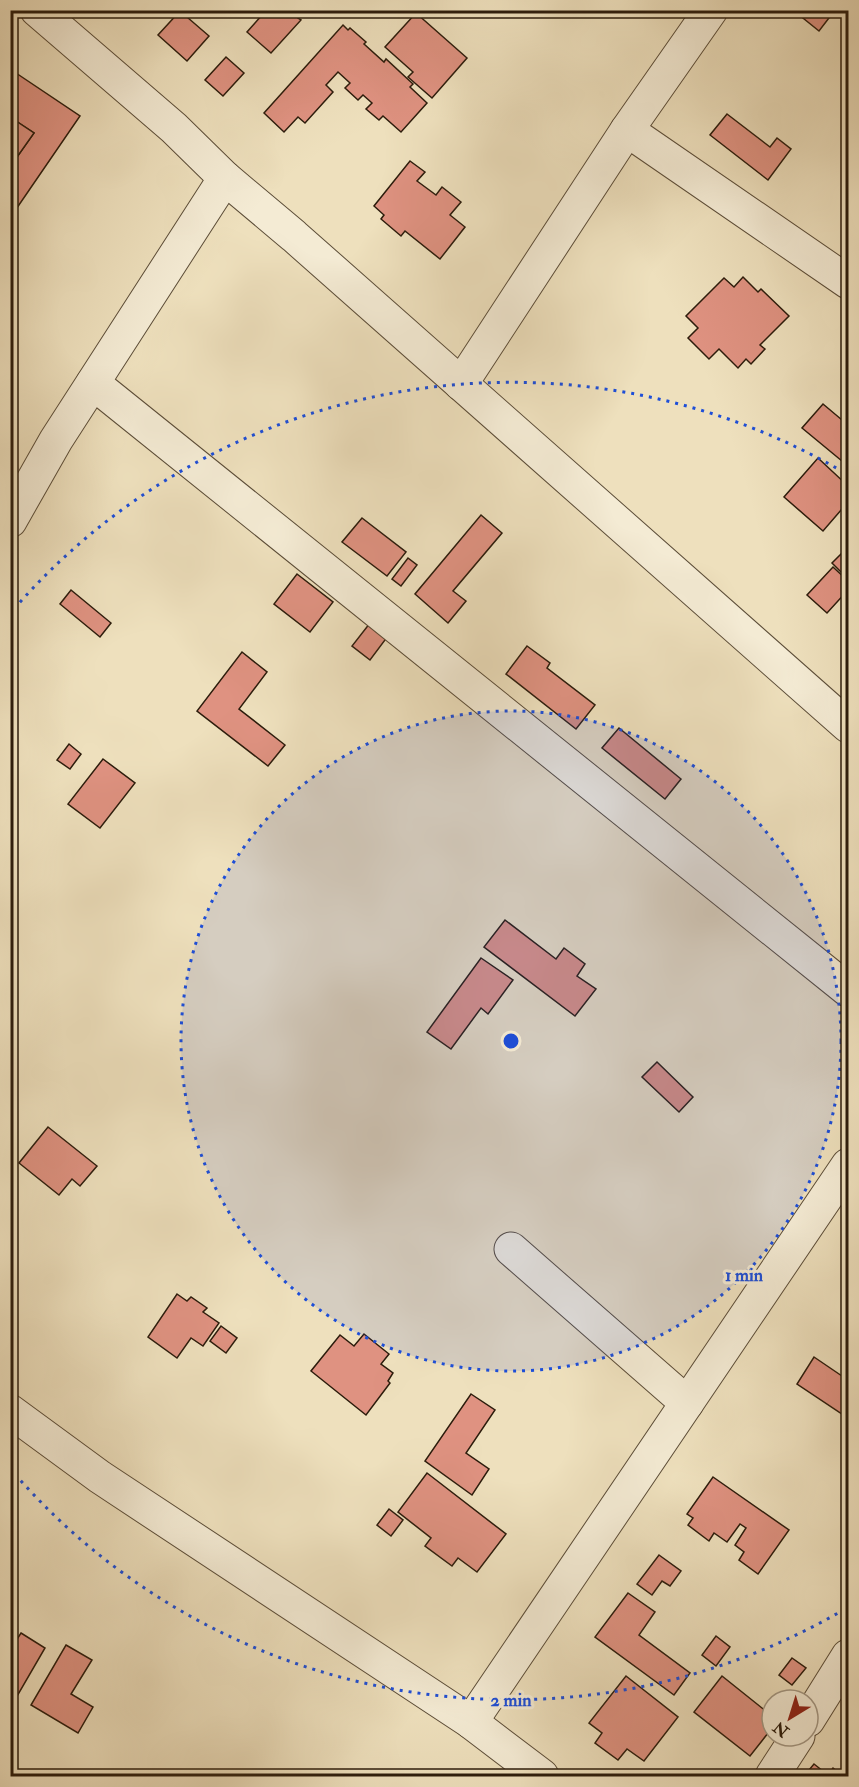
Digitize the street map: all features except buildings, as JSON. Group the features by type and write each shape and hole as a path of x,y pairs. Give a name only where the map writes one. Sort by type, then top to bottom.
{"street":[{"path":"37,10 174,128 225,178 849,726"},
{"path":"461,384 627,130 711,10"},
{"path":"627,130 849,282"},
{"path":"10,520 56,440 225,178"},
{"path":"93,382 849,990"},
{"path":"471,1722 849,1165"},
{"path":"511,1249 687,1403"},
{"path":"10,1412 100,1477 471,1722 539,1776"},
{"path":"820,1701 849,1656"},
{"path":"772,1776 790,1748"}]}
